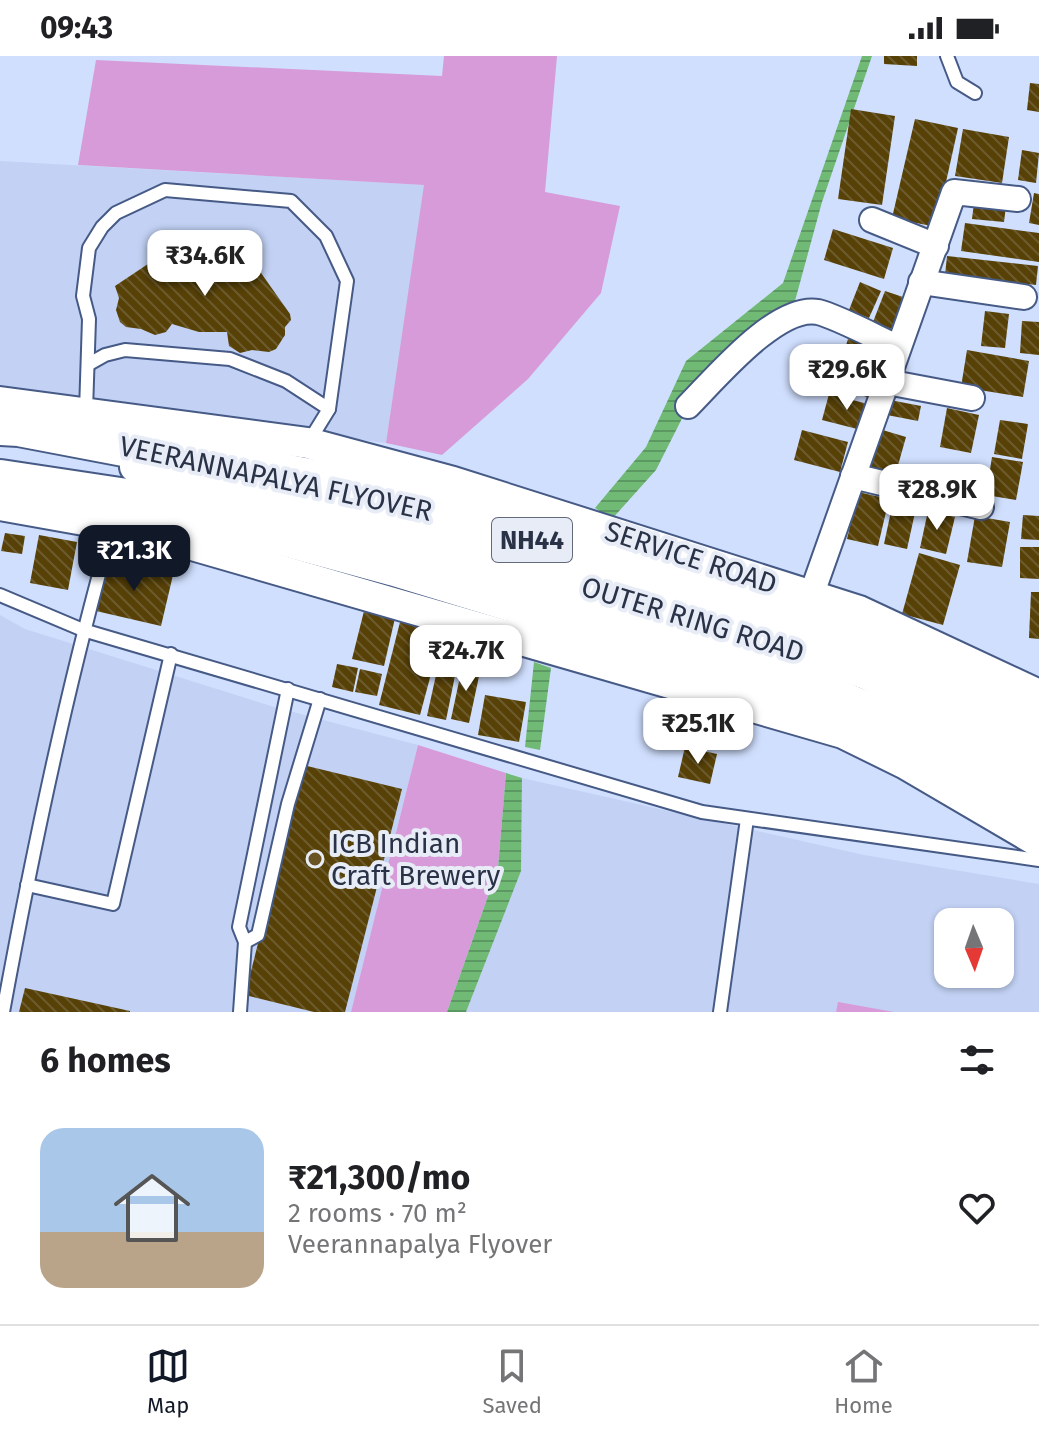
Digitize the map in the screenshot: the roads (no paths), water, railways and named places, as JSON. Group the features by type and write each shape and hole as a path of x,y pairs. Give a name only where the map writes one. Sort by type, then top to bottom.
{"highway":[{"name":"VEERANNAPALYA FLYOVER","path":"0,424 373,494 807,622 876,644 926,668 1039,734"},
{"name":"VEERANNAPALYA FLYOVER","path":"0,481 146,503 264,512 395,565 811,691 882,719 1039,808"}],"street":[{"path":"811,596 954,192 1018,199"},
{"path":"872,220 936,246"},
{"path":"921,282 1024,297"},
{"path":"688,406 737,357 778,322 798,312 819,312 897,347"},
{"path":"887,382 972,398"},
{"name":"SERVICE ROAD","path":"0,402 308,443 453,482 859,611 1039,695"},
{"name":"OUTER RING ROAD","path":"0,442 83,456 264,512 468,550 866,674 1039,770"},
{"path":"853,476 981,507"},
{"path":"0,505 112,525 182,542 843,733 906,764 1039,842"}],"lane":[{"path":"947,56 957,82 975,93"},
{"path":"86,414 89,319 83,296 89,248 102,227 116,213 165,190 291,201 326,236 347,281 329,409 308,443"},
{"path":"89,364 105,355 125,350 230,359 286,381 329,409"},
{"path":"3,1012 27,885 83,630 104,556"},
{"path":"0,595 83,630 702,812 1039,860"},
{"path":"27,885 113,904 171,654"},
{"path":"240,1012 245,942 239,927 288,689"},
{"path":"245,942 258,935 291,790 320,699"},
{"path":"720,1012 747,819"}],"place":[{"name":"ICB Indian Craft Brewery","path":"315,859"}]}
